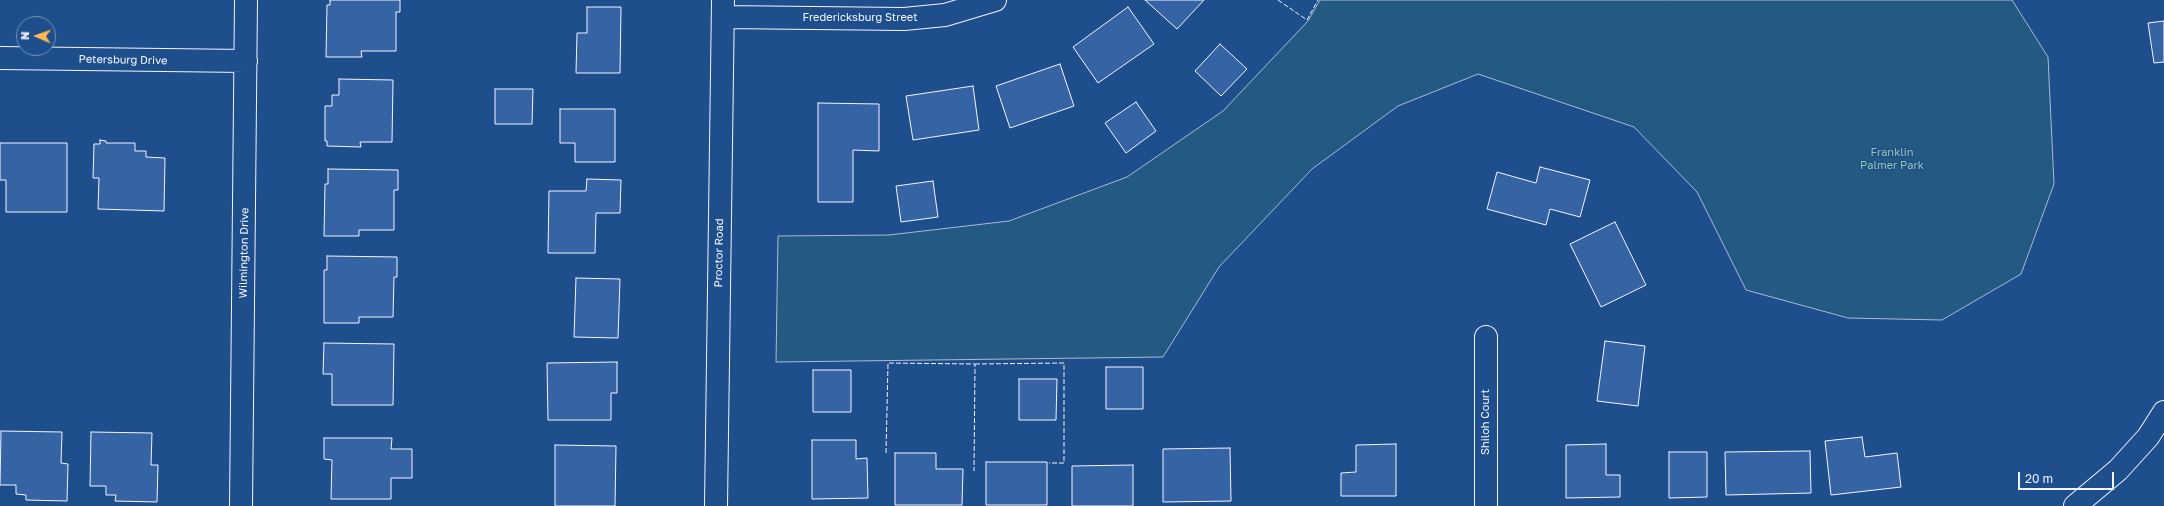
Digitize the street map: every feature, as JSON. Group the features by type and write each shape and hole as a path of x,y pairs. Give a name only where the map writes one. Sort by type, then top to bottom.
{"street":[{"name":"Wilmington Drive","path":"241,506 246,0"},
{"name":"Fredericksburg Street","path":"723,8 904,19 945,15 995,0"},
{"name":"Proctor Road","path":"716,506 723,8"},
{"name":"Petersburg Drive","path":"0,58 246,61"},
{"name":"Shiloh Court","path":"1486,337 1486,506"},
{"path":"2076,506 2118,470 2148,437 2164,412"}],"green space":[{"name":"Franklin Palmer Park","path":"1320,0 2012,0 2048,57 2054,184 2021,274 1942,320 1848,318 1746,290 1697,192 1634,127 1478,74 1398,106 1312,169 1219,267 1163,357 776,362 778,236 889,235 1009,221 1127,177 1223,111 1308,21"}],"building":[{"path":"330,0 400,0 400,12 396,12 396,51 361,51 362,57 326,57 327,5 330,5"},
{"path":"1145,0 1204,0 1177,29"},
{"path":"587,7 621,7 620,73 576,73 577,33 587,33"},
{"path":"1128,7 1154,44 1098,83 1073,47"},
{"path":"2164,21 2164,62 2154,63 2148,23"},
{"path":"1220,44 1247,69 1221,96 1195,71"},
{"path":"1060,64 1074,106 1010,128 996,86"},
{"path":"339,79 393,80 392,142 360,142 361,147 327,146 327,141 325,141 325,106 332,106 332,95 339,95"},
{"path":"973,86 979,130 913,140 906,96"},
{"path":"495,89 533,89 532,124 495,124"},
{"path":"1136,102 1156,131 1126,153 1105,123"},
{"path":"818,103 879,104 879,151 853,150 853,202 818,202"},
{"path":"560,109 615,109 615,162 575,162 575,143 560,143"},
{"path":"100,140 106,141 106,143 135,143 135,151 146,151 146,157 165,158 164,211 98,209 99,178 93,178 94,144 100,144"},
{"path":"0,143 67,143 67,212 6,212 6,180 0,180"},
{"path":"1540,167 1590,180 1580,217 1550,209 1546,225 1487,209 1497,172 1536,183"},
{"path":"328,169 398,170 398,190 394,190 394,230 359,230 359,236 324,236 325,184 328,184"},
{"path":"587,179 621,180 620,213 596,213 595,253 548,253 549,191 586,191"},
{"path":"933,181 938,217 901,222 896,186"},
{"path":"1615,222 1646,285 1601,307 1570,244"},
{"path":"327,256 397,257 397,277 394,277 393,317 359,317 359,323 324,323 324,270 327,270"},
{"path":"576,278 620,279 618,338 574,337"},
{"path":"1605,341 1645,346 1638,406 1597,401"},
{"path":"324,343 394,344 393,405 332,405 332,374 323,374"},
{"path":"617,362 617,393 611,393 611,420 548,420 547,363"},
{"path":"1106,367 1143,367 1143,409 1106,409"},
{"path":"813,370 851,370 851,412 813,412"},
{"path":"1019,379 1057,379 1056,420 1019,420"},
{"path":"1,431 62,432 61,463 68,464 67,501 26,500 26,495 16,494 16,485 0,485"},
{"path":"91,432 152,433 151,465 158,465 157,502 115,501 116,495 106,495 106,486 90,486"},
{"path":"1862,437 1865,457 1897,453 1901,487 1831,495 1825,441"},
{"path":"324,438 392,438 391,449 412,449 412,478 391,478 391,499 331,499 332,460 324,459"},
{"path":"812,440 856,440 856,459 867,458 868,498 812,499"},
{"path":"1396,444 1396,496 1341,496 1341,473 1356,472 1356,445"},
{"path":"1606,444 1606,475 1620,475 1620,497 1566,498 1566,445"},
{"path":"555,445 616,446 615,506 555,506"},
{"path":"1230,448 1231,501 1163,502 1163,449"},
{"path":"1810,451 1811,493 1726,495 1725,452"},
{"path":"1669,452 1707,452 1707,497 1669,498"},
{"path":"895,453 936,453 936,469 963,469 962,505 895,505"},
{"path":"986,462 1047,462 1047,505 986,505"},
{"path":"1133,465 1133,506 1072,506 1072,466"}],"fence":[{"path":"1278,0 1307,20 1318,0"},
{"path":"886,453 888,363 975,364 974,471"},
{"path":"975,364 1064,363 1064,463 1049,463"}]}
